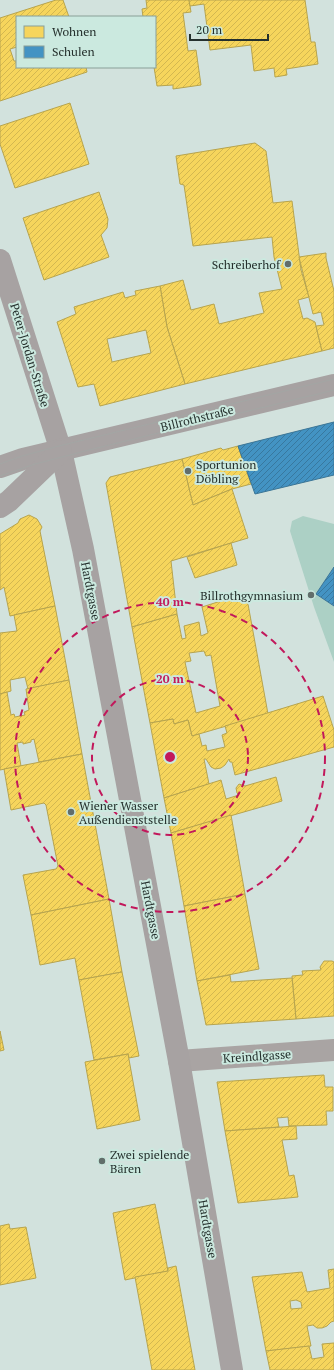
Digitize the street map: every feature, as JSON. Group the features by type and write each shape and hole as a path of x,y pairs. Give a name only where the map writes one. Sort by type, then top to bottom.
{"street":[{"name":"Peter-Jordan-Straße","path":"0,260 60,451"},
{"name":"Billrothstraße","path":"0,467 23,459 334,384"},
{"path":"0,507 9,502 60,451"},
{"name":"Hardtgasse","path":"60,451 85,557 179,1061 232,1370"},
{"name":"Kreindlgasse","path":"179,1061 334,1050"}],"green space":[{"path":"303,516 334,524 334,567 316,594 334,606 334,662 314,607 290,531 292,521"}],"building: Wohnen":[{"path":"56,0 63,0 69,16 16,16 16,47 10,49 14,61 16,61 16,68 86,68 87,72 0,101 0,18"},
{"path":"146,0 189,0 191,12 183,13 188,51 196,50 201,85 173,89 173,85 157,86 154,68 156,68 156,16 143,16 142,9 147,8"},
{"path":"189,0 305,0 311,42 315,42 318,64 286,69 287,75 275,77 274,68 254,71 251,45 210,50 204,4 190,6"},
{"path":"70,103 89,164 15,188 0,144 0,126"},
{"name":"Schreiberhof","path":"255,143 266,151 273,203 292,201 301,270 309,297 298,300 303,319 307,318 315,322 322,351 185,384 167,327 160,286 183,280 191,310 214,304 219,324 264,313 259,293 282,289 274,257 272,237 193,246 184,185 180,184 176,156"},
{"path":"99,192 108,219 107,228 101,235 109,257 44,280 23,218"},
{"path":"326,253 334,291 334,348 322,351 316,326 324,325 321,312 313,314 299,257"},
{"path":"160,286 167,327 185,384 100,406 94,384 78,387 57,322 76,314 74,307 123,292 125,298 136,295 135,291","holes":["146,330 151,353 112,362 107,339"]},
{"path":"238,446 251,484 232,489 193,505 182,459 221,448 223,450"},
{"path":"182,459 193,505 232,489 248,538 171,561 177,614 132,627 106,483 110,477"},
{"path":"29,515 37,519 42,527 40,531 55,606 10,616 4,587 0,590 0,534 18,523 20,519"},
{"path":"231,543 237,565 195,578 187,557"},
{"path":"246,593 268,714 192,736 188,720 174,724 173,719 150,723 132,627 177,614 182,639 186,638 184,626 199,622 201,636 208,633 202,607","holes":["204,651 206,656 211,655 220,706 196,713 185,662 191,661 189,653"]},
{"path":"55,606 69,680 28,689 25,677 10,680 11,691 0,694 0,633 17,631 14,615"},
{"path":"69,680 82,754 39,762 34,739 31,740 31,742 23,744 23,742 17,743 21,766 0,770 0,694 7,692 11,715 14,714 15,717 25,715 24,712 29,710 26,689"},
{"path":"323,696 334,730 334,747 235,775 232,762 230,762 229,759 221,768 215,769 211,767 206,759 204,759 209,784 164,798 150,723 173,719 174,724 188,720 192,736 199,734 202,746 206,745 207,751 225,747 222,735 227,733 225,726"},
{"path":"82,754 109,899 31,915 23,875 56,869 58,866 46,805 44,803 11,810 4,769"},
{"path":"276,777 282,801 171,833 164,798 221,780 226,799 239,795 236,788 239,784 245,786"},
{"path":"231,815 245,894 184,906 171,833"},
{"path":"245,894 259,969 197,981 184,906"},
{"path":"109,899 122,972 79,980 75,958 40,965 31,915"},
{"path":"324,961 334,962 334,1016 296,1019 292,976 303,975 302,971 321,970 320,967"},
{"path":"122,972 139,1056 129,1058 128,1054 94,1060 79,980"},
{"path":"230,975 231,982 292,978 296,1019 206,1025 197,981"},
{"path":"0,1031 4,1050 0,1051"},
{"path":"128,1054 140,1120 97,1129 85,1062"},
{"path":"324,1075 325,1087 333,1087 333,1111 326,1111 327,1125 289,1126 288,1117 277,1118 279,1127 225,1131 217,1082"},
{"path":"296,1126 297,1139 282,1140 289,1176 294,1175 298,1197 238,1203 225,1131"},
{"path":"155,1204 168,1271 125,1280 113,1213"},
{"path":"9,1224 10,1229 26,1227 36,1278 0,1285 0,1226"},
{"path":"176,1266 195,1370 152,1370 135,1277 168,1271 168,1268"},
{"path":"334,1269 334,1321 322,1328 317,1328 313,1325 307,1326 311,1346 266,1351 252,1277 302,1272 307,1292 330,1288 328,1270","holes":["296,1300 301,1302 302,1308 291,1309 290,1301"]},
{"path":"334,1343 334,1370 270,1370 266,1351 309,1346 312,1359 324,1357 322,1344"}],"building: Schulen":[{"path":"334,422 334,475 255,494 238,446"},
{"path":"334,567 334,606 316,594"}],"tram line":[{"path":"0,464 22,456 59,446 334,379"},
{"path":"0,476 35,464 89,450 334,390"}],"place":[{"name":"Schreiberhof","path":"288,264"},
{"name":"Sportunion Döbling","path":"188,471"},
{"name":"Billrothgymnasium","path":"311,595"},
{"name":"Wiener Wasser Außendienststelle","path":"71,812"},
{"name":"Zwei spielende Bären","path":"102,1161"}]}
